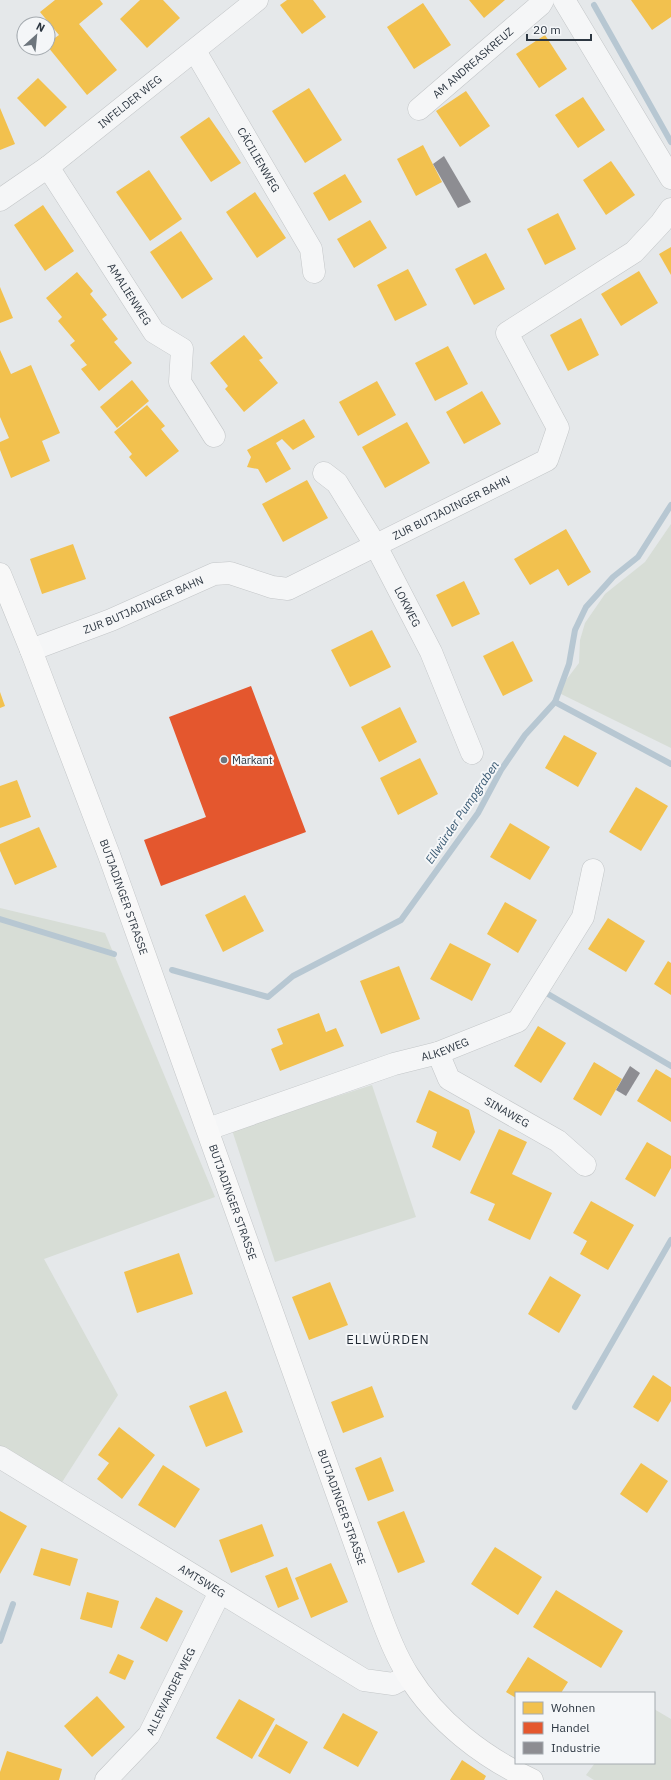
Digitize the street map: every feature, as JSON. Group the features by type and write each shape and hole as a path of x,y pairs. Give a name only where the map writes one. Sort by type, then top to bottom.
{"main road":[{"name":"BUTJADINGER STRASSE","path":"0,574 31,650 109,854 394,1650 408,1676 440,1717 474,1746 507,1768 532,1780"}],"street":[{"name":"INFELDER WEG","path":"0,200 48,167 257,0"},
{"name":"AM ANDREASKREUZ","path":"420,109 540,5 543,0"},
{"path":"564,0 670,175"},
{"name":"CÄCILIENWEG","path":"195,51 311,249 314,272"},
{"name":"AMALIENWEG","path":"48,167 154,332 182,348 180,382 214,436"},
{"name":"ZUR BUTJADINGER BAHN","path":"31,650 111,620 214,574 230,573 272,587 288,589 547,460 558,428 507,333 634,252 661,223 671,209"},
{"name":"LOKWEG","path":"324,473 337,483 376,546 431,652 472,753"},
{"name":"ALKEWEG","path":"208,1129 394,1064 438,1053 518,1021 583,917 593,870"},
{"name":"SINAWEG","path":"438,1053 450,1079 558,1141 585,1165"},
{"name":"AMTSWEG","path":"0,1457 364,1680 393,1684 408,1676"},
{"name":"ALLEWARDER WEG","path":"106,1780 149,1736 220,1592"}],"shaded area":[{"path":"671,524 671,748 557,692 579,663 580,640 585,623 605,594 645,562"},
{"path":"0,908 105,933 215,1197 44,1259 118,1395 57,1490 0,1456"},
{"path":"372,1085 416,1217 275,1262 232,1130"},
{"path":"655,1710 671,1719 671,1780 594,1780 586,1775 594,1764 655,1764"}],"building: Wohnen":[{"path":"55,0 100,0 103,4 79,24 117,70 87,95 55,56 56,37 59,35 56,31 56,16 43,16 40,12"},
{"path":"140,0 163,0 180,18 147,48 120,19"},
{"path":"287,0 313,0 326,17 302,34 280,5"},
{"path":"469,0 505,0 484,18"},
{"path":"631,0 671,0 671,17 652,30"},
{"path":"423,3 451,45 414,69 387,27"},
{"path":"545,35 567,69 539,88 516,54"},
{"path":"38,78 67,107 45,127 17,98"},
{"path":"309,88 342,140 305,163 272,111"},
{"path":"466,91 490,126 460,147 436,111"},
{"path":"583,97 605,130 578,148 555,115"},
{"path":"0,108 15,144 0,150"},
{"path":"209,117 241,163 211,182 180,137"},
{"path":"423,145 442,182 416,196 397,159"},
{"path":"611,161 635,195 606,215 583,180"},
{"path":"149,170 182,219 150,241 116,192"},
{"path":"345,174 362,202 329,221 313,193"},
{"path":"255,192 286,238 257,258 226,212"},
{"path":"43,205 74,251 45,271 14,225"},
{"path":"558,213 576,249 545,265 527,229"},
{"path":"370,220 387,248 354,268 337,239"},
{"path":"181,231 213,279 182,299 150,252"},
{"path":"671,247 671,275 659,254"},
{"path":"486,253 505,289 474,305 455,269"},
{"path":"408,269 427,305 395,321 377,285"},
{"path":"639,271 658,303 621,326 601,294"},
{"path":"77,272 93,291 90,294 107,315 102,319 118,339 114,342 132,363 99,391 81,369 87,365 70,345 75,341 58,321 62,317 46,298"},
{"path":"0,287 13,318 0,323"},
{"path":"581,318 599,355 568,371 550,335"},
{"path":"244,335 263,358 259,360 278,383 244,412 225,389 228,386 210,363"},
{"path":"448,346 468,384 435,401 415,363"},
{"path":"0,350 11,374 31,365 60,433 42,441 50,461 11,478 0,450 0,442 9,438 0,417"},
{"path":"132,380 149,401 117,428 100,407"},
{"path":"377,381 396,415 358,436 339,402"},
{"path":"482,391 501,424 464,444 446,412"},
{"path":"147,405 165,426 161,429 179,451 146,477 129,457 132,454 114,432"},
{"path":"304,419 315,437 293,450 282,439 276,443 291,469 266,483 258,469 247,467 251,457 247,450"},
{"path":"407,422 430,463 385,488 362,447"},
{"path":"307,480 328,518 283,542 262,504"},
{"path":"566,529 591,572 568,586 558,569 530,585 514,559"},
{"path":"73,544 86,579 42,594 30,559"},
{"path":"464,581 480,614 452,627 436,595"},
{"path":"372,630 391,667 350,687 331,650"},
{"path":"513,641 533,681 503,696 483,656"},
{"path":"0,692 5,706 0,708"},
{"path":"400,707 417,742 379,762 361,727"},
{"path":"564,735 597,753 578,787 545,768"},
{"path":"420,758 438,794 398,815 380,778"},
{"path":"17,780 31,817 0,828 0,786"},
{"path":"636,787 668,806 641,851 609,832"},
{"path":"510,823 550,847 530,880 490,857"},
{"path":"39,827 57,867 15,885 0,851 0,844"},
{"path":"245,895 264,931 223,952 205,915"},
{"path":"505,902 537,920 518,953 487,934"},
{"path":"608,918 645,941 626,972 588,949"},
{"path":"450,943 491,964 472,1001 430,979"},
{"path":"668,961 671,963 671,995 654,984"},
{"path":"399,966 420,1019 381,1034 360,981"},
{"path":"319,1013 326,1032 336,1028 344,1046 280,1071 271,1049 283,1044 277,1029"},
{"path":"538,1026 566,1043 541,1083 514,1066"},
{"path":"594,1062 622,1079 601,1116 573,1099"},
{"path":"656,1069 671,1078 671,1122 637,1101"},
{"path":"429,1090 469,1110 475,1132 460,1161 432,1147 437,1132 416,1122"},
{"path":"499,1129 527,1142 512,1174 552,1193 530,1240 488,1220 495,1204 470,1193"},
{"path":"647,1142 671,1156 671,1168 655,1197 625,1179"},
{"path":"591,1201 634,1225 608,1270 580,1254 587,1241 573,1233"},
{"path":"179,1253 193,1294 137,1313 124,1272"},
{"path":"550,1276 581,1295 559,1333 528,1314"},
{"path":"330,1282 348,1325 309,1340 292,1297"},
{"path":"653,1375 671,1387 671,1401 658,1422 633,1407"},
{"path":"372,1386 384,1417 343,1433 331,1402"},
{"path":"226,1391 243,1432 206,1447 189,1406"},
{"path":"119,1427 155,1455 122,1499 97,1479 109,1463 98,1455"},
{"path":"381,1457 394,1491 368,1501 355,1468"},
{"path":"641,1463 668,1481 647,1513 620,1494"},
{"path":"163,1465 200,1489 175,1528 138,1505"},
{"path":"0,1511 27,1526 0,1574"},
{"path":"404,1511 425,1562 398,1573 377,1522"},
{"path":"262,1524 274,1556 231,1573 219,1540"},
{"path":"495,1547 542,1577 518,1615 471,1584"},
{"path":"41,1548 78,1559 70,1586 33,1575"},
{"path":"331,1563 348,1602 311,1618 295,1578"},
{"path":"287,1567 299,1599 278,1608 265,1576"},
{"path":"556,1590 623,1631 601,1668 533,1627"},
{"path":"87,1592 119,1601 112,1628 80,1619"},
{"path":"156,1597 183,1611 167,1642 140,1628"},
{"path":"118,1654 134,1661 125,1680 109,1673"},
{"path":"528,1657 568,1682 562,1692 515,1692 515,1697 506,1692"},
{"path":"97,1696 125,1727 92,1757 64,1726"},
{"path":"239,1699 275,1719 252,1759 216,1738"},
{"path":"343,1713 378,1732 358,1767 323,1748"},
{"path":"276,1724 308,1742 290,1774 258,1756"},
{"path":"7,1751 62,1769 59,1780 0,1780 0,1772"},
{"path":"462,1760 486,1776 484,1780 450,1780"}],"building: Handel":[{"path":"251,686 306,832 161,886 144,840 206,817 169,717"}],"building: Industrie":[{"path":"444,156 471,202 458,208 433,164"},
{"path":"630,1066 640,1073 626,1096 616,1090"}],"waterway":[{"path":"594,5 671,142"},
{"name":"Ellwürder Pumpgraben","path":"172,970 268,997 293,976 401,920 478,813 501,770 525,735 555,702 569,664 575,630 586,607 613,577 638,557 671,505"},
{"path":"555,702 671,764"},
{"name":"Ellwürder Pumpgraben","path":"0,919 114,954"},
{"path":"548,994 671,1066"},
{"path":"575,1407 671,1240"},
{"path":"0,1641 13,1604"}],"place":[{"name":"Markant","path":"224,760"}],"district":[{"name":"ELLWÜRDEN","path":"388,1339"}]}
